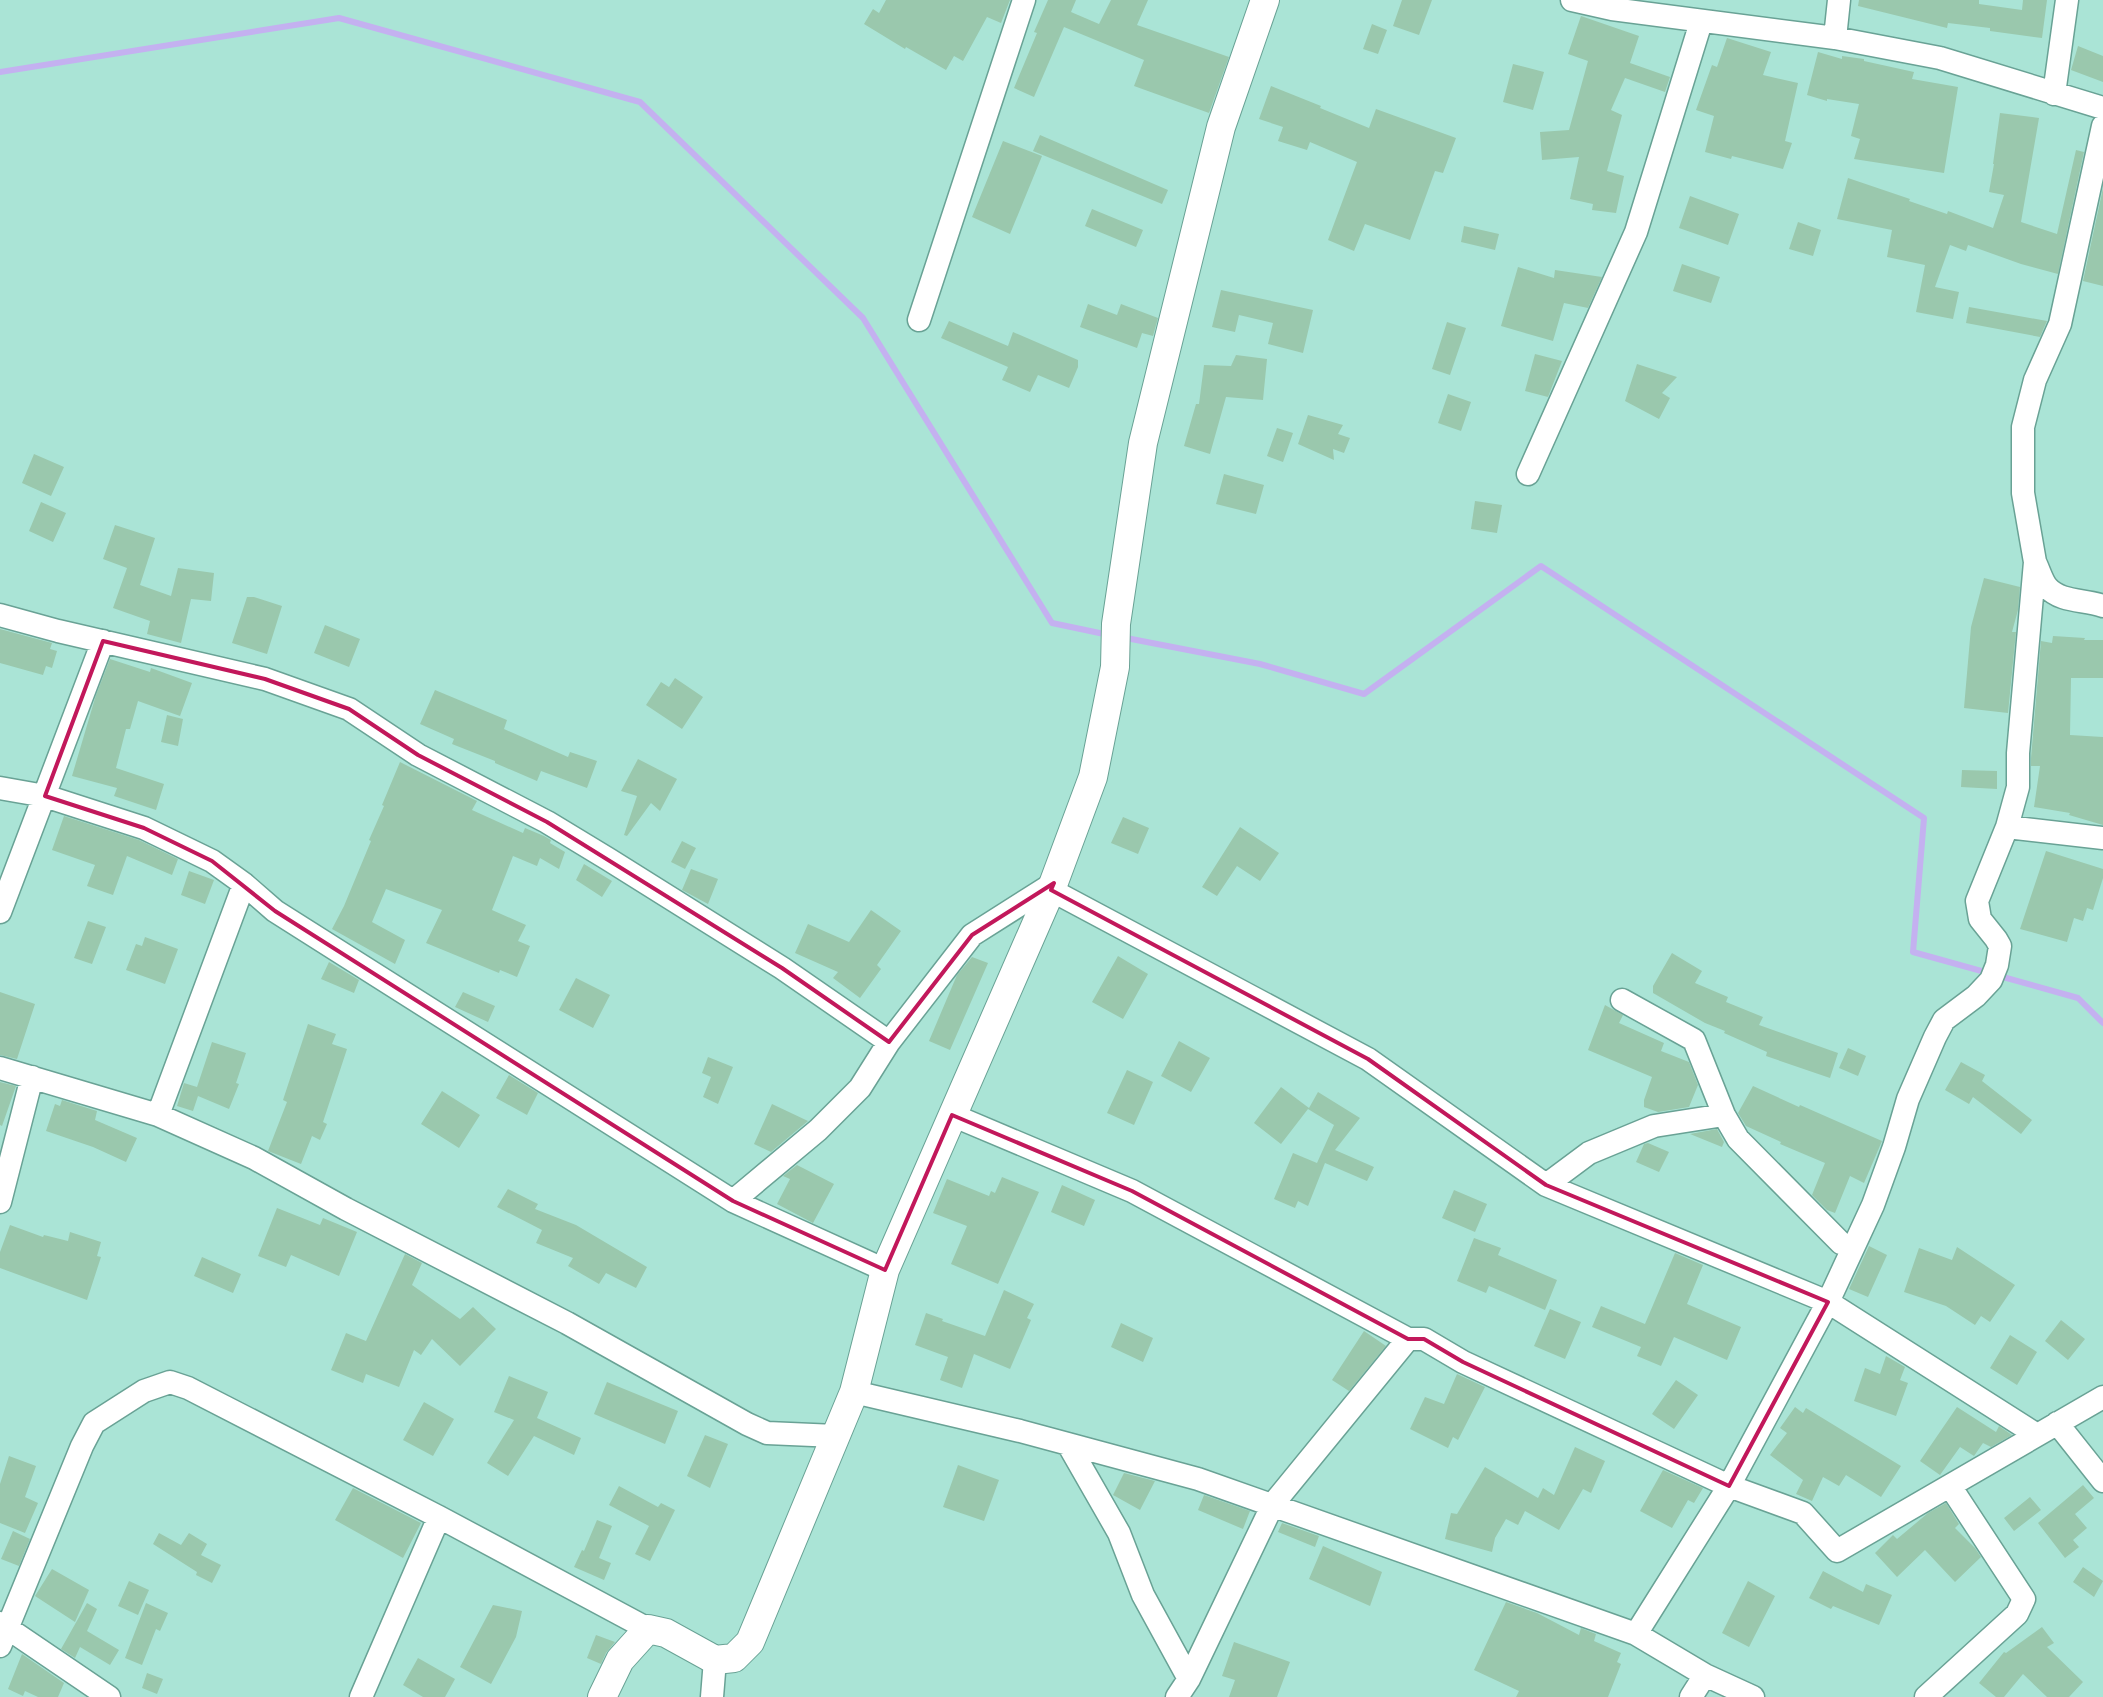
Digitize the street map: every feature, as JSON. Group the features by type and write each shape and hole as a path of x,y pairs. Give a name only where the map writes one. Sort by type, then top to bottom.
{"street":[{"path":"919,320 1024,0"},
{"path":"109,1697 2,1633 82,1446 94,1423 144,1391 170,1382 188,1388 440,1517 648,1628 666,1633 715,1660 734,1658 750,1642 854,1392 885,1270 1052,886 1093,777 1115,667 1116,624 1143,443 1221,126 1265,0"},
{"path":"1572,0 1612,5 1701,22 1835,38 1940,58 2103,108"},
{"path":"1835,38 1839,0"},
{"path":"2054,94 2067,0"},
{"path":"1528,474 1636,232 1701,22"},
{"path":"1841,1243 1944,1020 1976,996 1994,973 2000,946 1980,919 1977,901 2006,827 2018,787 2018,753 2035,562 2023,494 2023,427 2035,380 2060,324 2103,126"},
{"path":"2035,562 2047,587 2064,598 2091,601 2103,606"},
{"path":"0,615 58,631 265,679 349,709 418,755 547,822 608,859 782,968 889,1042"},
{"path":"0,912 103,641"},
{"path":"0,788 45,796 144,828 212,861 244,884 274,911 733,1200 885,1270"},
{"path":"2006,827 2103,838"},
{"path":"158,1115 244,884"},
{"path":"733,1200 818,1130 860,1088 889,1042 972,935 1052,886"},
{"path":"1052,886 1368,1059 1546,1185 1828,1302 2036,1435"},
{"path":"1622,1000 1694,1040 1724,1115 1738,1139 1841,1243"},
{"path":"0,1068 158,1115 254,1158 355,1214 567,1323 747,1424 767,1433 836,1436"},
{"path":"0,1202 32,1077"},
{"path":"1636,1634 1728,1486 1828,1302 1873,1205 1894,1147 1908,1098"},
{"path":"952,1114 1132,1191 1408,1339 1424,1339 1463,1362 1728,1486 1803,1513 1836,1551 2103,1397"},
{"path":"1546,1185 1590,1153 1654,1126 1724,1115"},
{"path":"1841,1243 1894,1147"},
{"path":"1183,1688 1273,1504 1408,1339"},
{"path":"854,1392 1068,1444 1198,1479 1273,1504 1636,1634 1705,1674 1753,1697"},
{"path":"2057,1423 2103,1481"},
{"path":"1068,1444 1119,1532 1143,1595 1183,1688"},
{"path":"1926,1697 2017,1614 2024,1599 1950,1486"},
{"path":"361,1697 440,1517"},
{"path":"602,1697 620,1660 648,1628"},
{"path":"712,1697 715,1660"},
{"path":"1691,1697 1705,1674"}],"highlighted area":[{"path":"103,641 265,679 349,709 418,755 547,822 782,968 889,1042 972,935 1054,883 1051,890 1368,1059 1546,1185 1828,1302 1729,1486 1463,1362 1424,1339 1408,1339 1132,1191 952,1115 885,1270 733,1201 275,911 212,861 144,828 45,796"}],"building":[{"path":"886,0 1010,0 1001,23 987,17 963,61 954,56 946,70 906,47 905,49 864,24 873,9 879,13"},
{"path":"1048,0 1076,0 1071,12 1099,24 1111,0 1148,0 1137,25 1229,57 1209,113 1134,86 1144,60 1064,27 1034,97 1014,88 1037,33 1034,32"},
{"path":"1402,0 1432,0 1419,35 1393,26"},
{"path":"1859,0 1979,0 1979,4 2022,10 2023,0 2047,0 2042,38 1990,31 1990,28 1948,23 1947,28 1858,6"},
{"path":"1581,16 1639,36 1630,63 1670,77 1665,92 1625,78 1611,110 1622,115 1607,171 1624,176 1616,213 1592,210 1593,204 1570,199 1579,157 1542,160 1540,132 1569,130 1588,61 1568,54"},
{"path":"1372,24 1387,30 1378,54 1363,49"},
{"path":"1727,38 1771,52 1763,75 1798,83 1785,141 1792,143 1783,169 1732,156 1731,159 1705,152 1714,116 1696,110 1712,65 1717,67"},
{"path":"2078,46 2103,56 2103,82 2071,70"},
{"path":"1818,52 1842,59 1842,56 1864,59 1864,61 1914,72 1912,79 1958,87 1944,173 1854,159 1860,139 1851,136 1859,104 1827,99 1827,101 1807,95"},
{"path":"1513,64 1544,72 1533,110 1503,102"},
{"path":"1271,86 1369,128 1376,109 1456,138 1443,173 1435,171 1410,240 1365,224 1354,251 1328,240 1357,162 1310,142 1307,150 1278,141 1283,127 1259,119"},
{"path":"2000,113 2039,118 2021,222 2057,234 2076,150 2084,152 2058,274 2021,264 1968,245 1966,251 1950,245 1935,287 1959,292 1953,319 1916,312 1925,265 1887,257 1892,230 1837,219 1848,178 1910,199 1909,201 1947,214 1948,211 1993,228 2004,195 1989,192"},
{"path":"1040,135 1168,190 1162,204 1033,151"},
{"path":"1003,141 1042,156 1010,234 972,217"},
{"path":"2103,188 2103,286 2083,281"},
{"path":"1690,196 1739,214 1728,245 1679,228"},
{"path":"1092,209 1143,230 1136,247 1085,226"},
{"path":"1798,222 1821,230 1813,256 1789,249"},
{"path":"1464,226 1499,234 1495,250 1461,242"},
{"path":"1682,264 1720,277 1711,303 1673,291"},
{"path":"1518,267 1554,278 1555,270 1602,277 1588,308 1564,303 1553,341 1501,326"},
{"path":"1221,290 1313,310 1303,353 1268,344 1273,323 1239,315 1235,332 1212,327"},
{"path":"1088,304 1117,315 1121,304 1158,318 1153,336 1142,333 1137,348 1080,327"},
{"path":"1969,307 2047,321 2040,337 1966,323"},
{"path":"949,321 1008,346 1013,332 1078,360 1078,367 1069,388 1038,375 1030,392 1002,380 1008,367 941,338"},
{"path":"1447,322 1466,328 1450,375 1432,369"},
{"path":"1535,354 1562,361 1548,397 1525,391"},
{"path":"1236,355 1267,359 1263,400 1226,397 1210,454 1184,446 1196,404 1199,404 1204,365 1231,366"},
{"path":"1637,364 1677,377 1662,393 1670,398 1659,419 1625,401"},
{"path":"1448,394 1471,402 1461,431 1438,423"},
{"path":"1308,415 1343,425 1338,434 1350,438 1344,453 1333,449 1334,460 1298,444"},
{"path":"1277,428 1293,433 1283,462 1267,456"},
{"path":"34,454 64,467 51,496 22,483"},
{"path":"1224,474 1264,485 1256,514 1216,504"},
{"path":"1475,501 1502,505 1497,533 1471,529"},
{"path":"41,502 66,513 53,542 29,531"},
{"path":"115,525 155,538 140,585 171,596 178,568 214,573 211,601 191,599 181,643 147,634 150,621 113,608 127,568 103,559"},
{"path":"1984,578 2020,587 2018,610 2012,632 2016,632 2008,713 1964,708 1971,627"},
{"path":"247,597 254,597 282,606 267,654 232,643"},
{"path":"325,625 360,639 349,667 314,653"},
{"path":"0,629 52,643 50,649 57,651 52,668 46,666 43,675 0,663"},
{"path":"2053,636 2085,638 2084,640 2103,640 2103,678 2071,678 2070,735 2103,737 2103,825 2069,815 2070,813 2034,807 2040,766 2031,766 2031,758 2041,641 2052,643"},
{"path":"110,659 150,672 151,668 192,683 180,716 138,701 130,729 126,729 116,768 164,784 156,810 114,796 117,788 72,776 96,695"},
{"path":"675,678 703,697 682,729 646,705 661,682 669,687"},
{"path":"435,690 507,720 504,729 568,757 570,752 597,761 587,788 541,771 537,781 495,763 495,761 452,744 454,739 420,724"},
{"path":"167,715 183,719 178,746 161,742"},
{"path":"638,759 677,779 660,811 651,803 627,836 624,835 637,796 621,791"},
{"path":"400,762 477,801 472,810 523,833 525,828 544,836 551,840 550,843 565,852 559,869 540,858 537,866 513,856 492,910 526,925 518,941 530,946 517,977 500,970 499,973 426,943 442,910 386,889 372,922 405,940 395,964 332,929 344,906 371,841 369,840"},
{"path":"1962,770 1997,771 1997,789 1961,787"},
{"path":"64,816 139,840 178,859 172,875 127,856 113,895 87,886 95,865 52,850"},
{"path":"1123,817 1149,828 1138,854 1111,843"},
{"path":"1240,827 1279,853 1260,881 1237,866 1217,896 1202,887"},
{"path":"682,841 696,848 685,869 671,862"},
{"path":"2046,851 2103,869 2103,878 2093,910 2087,908 2083,921 2074,918 2067,942 2020,929"},
{"path":"584,864 612,881 602,897 576,880"},
{"path":"691,869 718,879 708,904 682,890"},
{"path":"189,871 214,880 205,904 181,895"},
{"path":"871,910 901,931 877,965 881,969 860,998 833,978 838,972 795,953 808,924 849,942"},
{"path":"88,921 106,927 92,964 74,958"},
{"path":"145,937 178,949 165,984 126,970 136,944 142,946"},
{"path":"1672,953 1702,971 1695,983 1728,997 1726,1002 1763,1017 1759,1025 1838,1053 1830,1078 1766,1056 1767,1052 1724,1033 1725,1031 1705,1023 1653,993 1653,986"},
{"path":"1118,956 1148,974 1123,1019 1092,1002"},
{"path":"972,957 988,963 950,1050 929,1041 957,975"},
{"path":"329,962 359,980 354,993 321,979"},
{"path":"576,978 610,995 593,1028 559,1010"},
{"path":"0,992 35,1004 17,1059 0,1055"},
{"path":"463,992 495,1006 488,1022 455,1007"},
{"path":"1605,1005 1623,1015 1619,1023 1664,1043 1661,1051 1689,1062 1698,1085 1689,1107 1658,1112 1644,1107 1644,1100 1652,1077 1588,1050"},
{"path":"308,1024 336,1034 332,1044 347,1049 323,1122 327,1124 320,1140 312,1136 301,1164 268,1151 287,1102 283,1100"},
{"path":"1179,1041 1210,1058 1191,1092 1161,1076"},
{"path":"212,1042 246,1053 236,1083 239,1084 229,1109 198,1096 193,1111 177,1106 184,1083 197,1087"},
{"path":"1848,1048 1866,1056 1858,1076 1839,1068"},
{"path":"708,1057 733,1067 718,1104 703,1097 711,1077 702,1073"},
{"path":"1961,1062 1985,1075 1982,1081 2032,1120 2021,1134 1973,1097 1969,1104 1945,1090"},
{"path":"1127,1070 1153,1082 1134,1125 1107,1113"},
{"path":"509,1075 538,1093 527,1115 496,1098"},
{"path":"0,1082 16,1086 2,1126 0,1125"},
{"path":"1753,1086 1882,1141 1864,1183 1850,1176 1835,1213 1827,1210 1812,1195 1825,1163 1780,1144 1781,1142 1746,1126 1738,1113"},
{"path":"1281,1087 1309,1108 1318,1092 1360,1118 1335,1150 1374,1167 1367,1181 1325,1163 1308,1206 1298,1201 1295,1208 1274,1199 1293,1153 1317,1163 1334,1125 1308,1109 1281,1144 1254,1123"},
{"path":"442,1091 480,1115 459,1148 421,1124"},
{"path":"62,1100 97,1111 95,1120 137,1138 126,1162 93,1147 46,1131 55,1104 60,1106"},
{"path":"772,1104 808,1121 771,1152 754,1144"},
{"path":"1717,1129 1724,1142 1722,1147 1690,1134"},
{"path":"1648,1143 1669,1152 1659,1172 1636,1162 1644,1144"},
{"path":"797,1165 834,1184 813,1223 777,1204 790,1179 783,1176"},
{"path":"1002,1177 1039,1192 998,1284 951,1264 967,1226 933,1213 947,1179 989,1196 991,1191 995,1193"},
{"path":"1062,1185 1095,1200 1084,1226 1051,1212"},
{"path":"508,1189 538,1204 535,1209 576,1225 647,1267 636,1288 606,1273 599,1284 568,1266 573,1258 536,1243 542,1230 497,1207"},
{"path":"1454,1190 1487,1204 1475,1232 1442,1218"},
{"path":"277,1208 320,1225 323,1218 357,1232 339,1276 291,1255 286,1267 258,1256"},
{"path":"10,1225 43,1237 44,1235 68,1241 70,1232 101,1242 97,1256 101,1257 87,1300 0,1268 0,1252"},
{"path":"1474,1238 1501,1248 1498,1255 1557,1280 1545,1310 1489,1286 1486,1293 1457,1281"},
{"path":"1869,1246 1887,1255 1868,1297 1849,1289"},
{"path":"1957,1247 2015,1285 1990,1322 1981,1316 1975,1325 1946,1306 1904,1292 1919,1248 1952,1260"},
{"path":"1675,1253 1703,1265 1687,1304 1741,1327 1727,1360 1674,1337 1661,1366 1637,1356 1641,1347 1592,1327 1601,1306 1645,1324"},
{"path":"405,1254 422,1263 412,1285 460,1319 473,1307 496,1329 460,1366 432,1339 421,1355 414,1350 399,1387 366,1374 363,1383 331,1370 346,1333 366,1341"},
{"path":"202,1257 241,1274 233,1293 194,1276"},
{"path":"1004,1290 1034,1304 1027,1318 1031,1320 1010,1369 974,1354 962,1388 940,1380 948,1357 915,1345 926,1313 943,1319 942,1321 985,1336"},
{"path":"1550,1309 1581,1322 1565,1359 1534,1346"},
{"path":"2061,1320 2085,1339 2068,1360 2045,1341"},
{"path":"1121,1323 1153,1338 1143,1362 1111,1347"},
{"path":"1364,1331 1386,1346 1349,1391 1332,1380"},
{"path":"2010,1335 2037,1352 2017,1385 1990,1368"},
{"path":"1886,1356 1905,1367 1900,1380 1908,1383 1896,1416 1854,1401 1865,1368 1880,1374"},
{"path":"1457,1374 1485,1387 1458,1440 1453,1437 1448,1448 1410,1429 1425,1397 1444,1404"},
{"path":"509,1376 548,1392 537,1418 581,1438 574,1455 534,1436 508,1476 487,1463 514,1420 494,1412"},
{"path":"1676,1380 1698,1395 1674,1429 1652,1414"},
{"path":"607,1382 678,1411 665,1444 594,1414"},
{"path":"424,1402 454,1419 433,1456 403,1440"},
{"path":"1795,1407 1803,1413 1806,1408 1901,1466 1881,1497 1846,1475 1839,1486 1823,1477 1812,1501 1796,1494 1803,1480 1770,1455 1787,1433 1780,1428"},
{"path":"1957,1407 1996,1432 1999,1426 2012,1435 1991,1447 1983,1443 1974,1456 1960,1447 1940,1475 1920,1461"},
{"path":"705,1435 728,1444 710,1488 687,1476"},
{"path":"1575,1447 1605,1461 1591,1493 1583,1489 1559,1530 1525,1511 1518,1525 1506,1519 1495,1538 1492,1552 1445,1539 1451,1513 1457,1514 1485,1467 1538,1498 1543,1488 1554,1495"},
{"path":"9,1456 36,1466 25,1497 38,1503 25,1533 0,1523 0,1484"},
{"path":"958,1465 999,1480 984,1521 943,1507"},
{"path":"1663,1470 1703,1488 1694,1503 1688,1500 1672,1528 1640,1511"},
{"path":"1124,1473 1155,1481 1140,1510 1113,1495"},
{"path":"2083,1485 2094,1498 2075,1514 2087,1528 2073,1540 2079,1547 2065,1558 2038,1523"},
{"path":"619,1486 658,1507 661,1503 675,1510 650,1561 635,1554 649,1526 609,1505"},
{"path":"353,1488 421,1523 403,1558 335,1520"},
{"path":"1204,1495 1250,1511 1243,1529 1198,1510"},
{"path":"2030,1497 2041,1510 2014,1531 2004,1518"},
{"path":"1946,1503 1959,1524 1955,1528 1975,1548 1981,1557 1955,1582 1925,1550 1897,1577 1875,1553 1893,1535 1897,1539 1928,1513"},
{"path":"597,1520 612,1526 599,1558 611,1563 604,1580 574,1567 582,1550 584,1551"},
{"path":"1282,1523 1319,1536 1315,1547 1278,1532"},
{"path":"13,1531 30,1539 19,1566 1,1559"},
{"path":"159,1533 181,1545 189,1533 207,1544 201,1555 221,1565 212,1583 196,1575 197,1572 153,1544"},
{"path":"1323,1546 1382,1572 1370,1606 1309,1579"},
{"path":"2083,1567 2103,1581 2094,1597 2073,1582"},
{"path":"52,1569 89,1590 75,1622 35,1596"},
{"path":"1823,1571 1863,1592 1866,1584 1892,1595 1879,1625 1833,1606 1831,1609 1809,1598"},
{"path":"129,1581 149,1590 138,1615 118,1606"},
{"path":"1748,1581 1775,1596 1749,1647 1722,1633"},
{"path":"1506,1602 1537,1613 1579,1635 1581,1628 1596,1634 1594,1641 1621,1653 1617,1662 1621,1664 1608,1697 1516,1697 1519,1691 1474,1670"},
{"path":"87,1603 97,1609 87,1631 119,1650 110,1665 80,1647 75,1658 61,1649"},
{"path":"146,1603 168,1613 160,1631 156,1629 142,1665 125,1658"},
{"path":"493,1605 522,1611 516,1637 491,1684 460,1667"},
{"path":"2042,1627 2054,1643 2047,1647 2083,1682 2069,1697 2047,1697 2023,1674 2004,1697 1996,1697 1979,1683 2004,1652 2006,1653"},
{"path":"596,1635 615,1642 606,1653 601,1664 587,1658"},
{"path":"1234,1642 1290,1662 1277,1697 1229,1697 1235,1680 1222,1676"},
{"path":"22,1654 64,1683 58,1697 38,1697 25,1691 23,1696 8,1689"},
{"path":"418,1658 455,1679 445,1697 423,1697 403,1685"},
{"path":"147,1673 163,1679 157,1694 142,1688"}],"waterway":[{"path":"0,72 339,18 640,102 863,318 1052,623 1109,635"},
{"path":"1121,637 1260,664 1364,694 1541,566 1924,818 1913,952 2078,998 2103,1023"}]}
